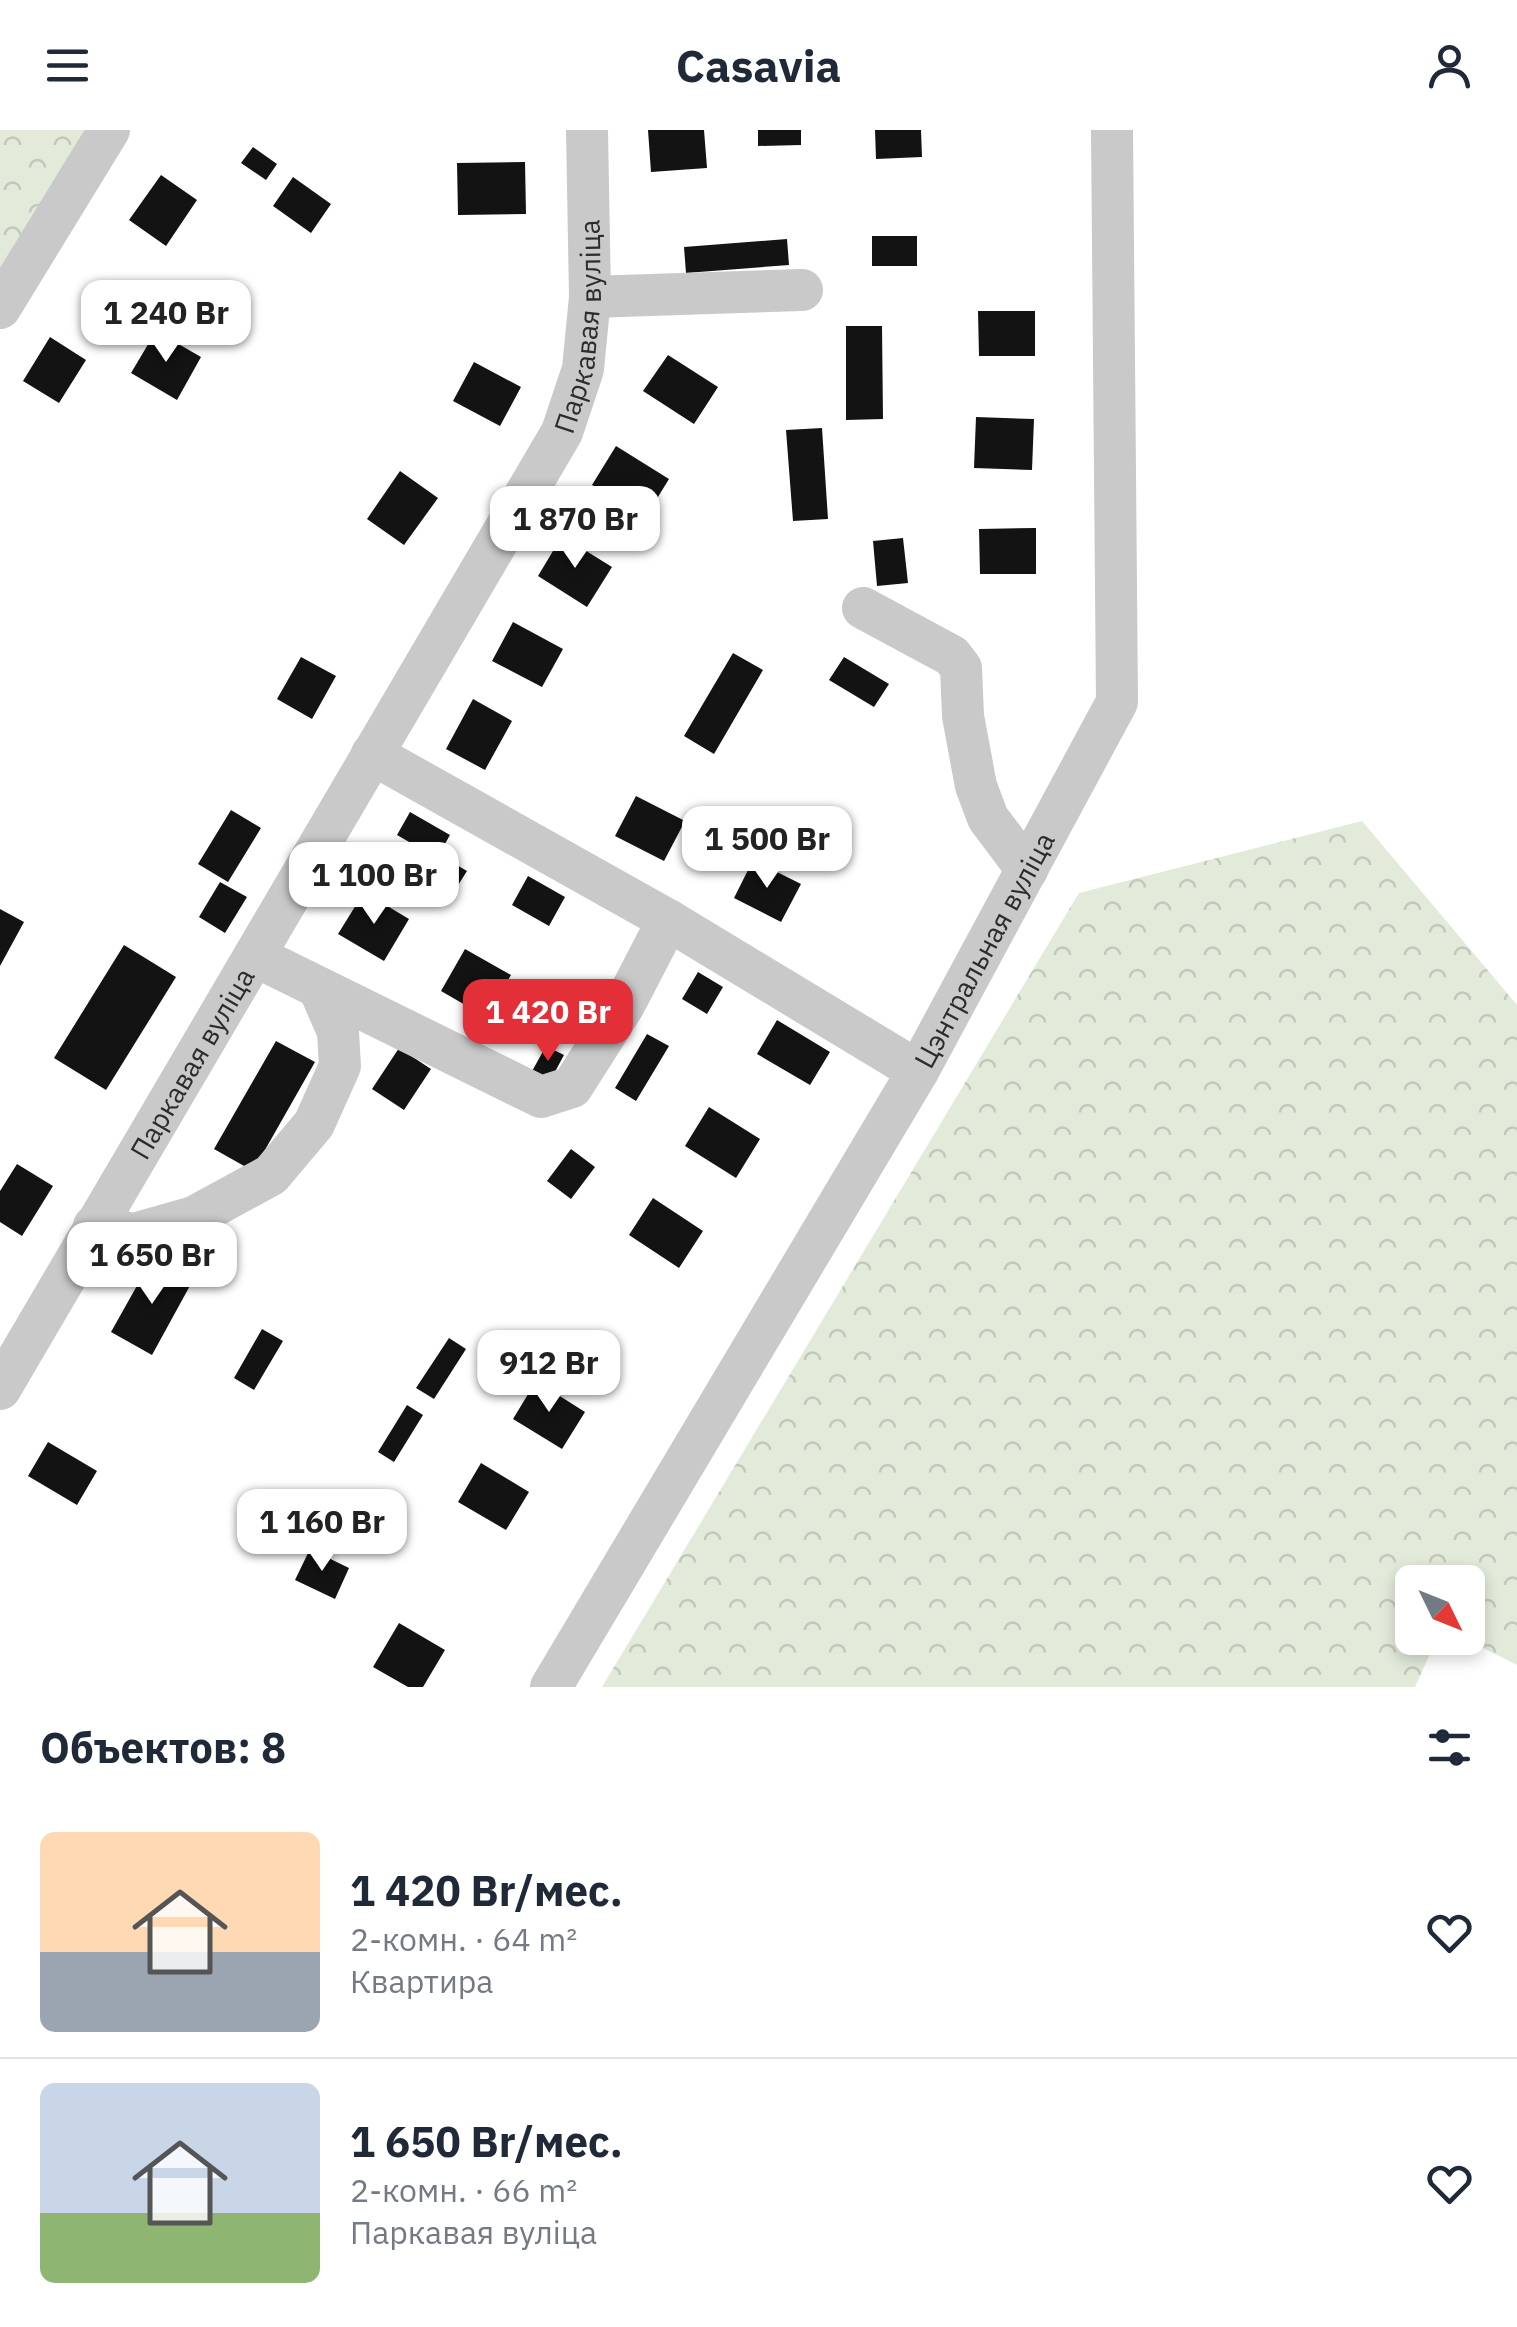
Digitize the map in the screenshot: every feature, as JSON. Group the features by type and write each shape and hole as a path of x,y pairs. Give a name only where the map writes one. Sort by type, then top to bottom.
{"street":[{"path":"0,308 109,130"},
{"name":"Паркавая вуліца","path":"0,1389 562,432 583,369 590,297 588,130"},
{"name":"Цэнтральная вуліца","path":"551,1687 918,1071 1117,702 1112,130"},
{"path":"590,297 802,290"},
{"path":"863,608 952,656 961,668 963,716 976,786 988,818 1027,870"},
{"path":"372,754 668,920 918,1071"},
{"path":"255,956 540,1097 557,1095 572,1086 668,920"},
{"path":"94,1226 134,1234 194,1217 271,1175 314,1124 340,1066 338,1032 319,988"}],"green space":[{"path":"0,130 109,130 0,308"},
{"path":"1362,821 1517,1005 1517,1665 1485,1649 1485,1565 1395,1565 1395,1655 1429,1655 1415,1687 602,1687 1079,893"}],"building":[{"path":"648,130 704,130 707,168 651,172"},
{"path":"758,130 801,130 801,145 758,146"},
{"path":"875,130 921,130 922,157 876,159"},
{"path":"253,147 277,164 266,180 241,163"},
{"path":"525,162 526,214 458,215 457,163"},
{"path":"161,175 197,200 166,246 129,220"},
{"path":"293,177 331,204 311,233 273,206"},
{"path":"872,236 917,236 917,266 872,266"},
{"path":"787,239 789,265 686,273 684,247"},
{"path":"978,311 1035,311 1035,356 979,356"},
{"path":"846,326 882,326 883,419 846,420"},
{"path":"156,331 201,357 177,400 131,373"},
{"path":"50,337 86,360 59,403 23,381"},
{"path":"668,355 718,387 694,424 643,391"},
{"path":"474,362 521,387 500,426 453,401"},
{"path":"976,417 1034,419 1032,470 974,468"},
{"path":"822,428 828,519 793,521 786,430"},
{"path":"616,446 669,479 645,518 592,485"},
{"path":"400,471 438,498 404,545 367,519"},
{"path":"1036,528 1036,574 980,574 979,529"},
{"path":"562,536 612,567 587,607 538,576"},
{"path":"903,538 908,583 877,586 873,541"},
{"path":"513,622 563,649 542,687 492,661"},
{"path":"733,653 763,670 714,754 684,736"},
{"path":"301,657 336,676 312,719 277,699"},
{"path":"844,657 889,684 874,707 829,680"},
{"path":"473,699 512,721 485,770 446,749"},
{"path":"636,796 685,821 664,861 615,836"},
{"path":"231,810 261,828 228,882 198,864"},
{"path":"410,812 450,835 437,858 397,835"},
{"path":"753,860 801,884 781,922 734,898"},
{"path":"455,864 467,871 450,898 438,891"},
{"path":"528,876 565,897 549,926 512,905"},
{"path":"220,882 247,897 225,933 199,917"},
{"path":"364,892 409,919 384,961 338,934"},
{"path":"0,909 24,922 0,966"},
{"path":"124,945 176,977 106,1090 54,1058"},
{"path":"465,949 511,975 486,1017 441,991"},
{"path":"698,972 723,987 707,1014 682,999"},
{"path":"558,987 581,999 560,1038 537,1026"},
{"path":"777,1020 830,1052 810,1085 757,1054"},
{"path":"647,1034 669,1046 636,1101 615,1088"},
{"path":"276,1041 315,1062 253,1171 214,1149"},
{"path":"546,1046 564,1055 549,1083 531,1073"},
{"path":"399,1048 431,1069 404,1110 372,1089"},
{"path":"709,1107 760,1139 736,1178 685,1146"},
{"path":"571,1149 595,1167 571,1199 547,1181"},
{"path":"17,1164 53,1186 22,1236 0,1222 0,1191"},
{"path":"653,1198 703,1231 679,1268 629,1235"},
{"path":"152,1259 192,1282 152,1355 111,1332"},
{"path":"262,1329 283,1341 254,1390 234,1378"},
{"path":"449,1338 466,1349 434,1399 416,1388"},
{"path":"536,1381 585,1412 562,1449 513,1419"},
{"path":"407,1405 423,1415 394,1462 378,1452"},
{"path":"48,1442 97,1471 77,1505 28,1476"},
{"path":"481,1463 529,1492 506,1530 458,1502"},
{"path":"310,1549 349,1568 335,1599 295,1580"},
{"path":"399,1623 445,1650 423,1687 408,1687 373,1667"}]}
